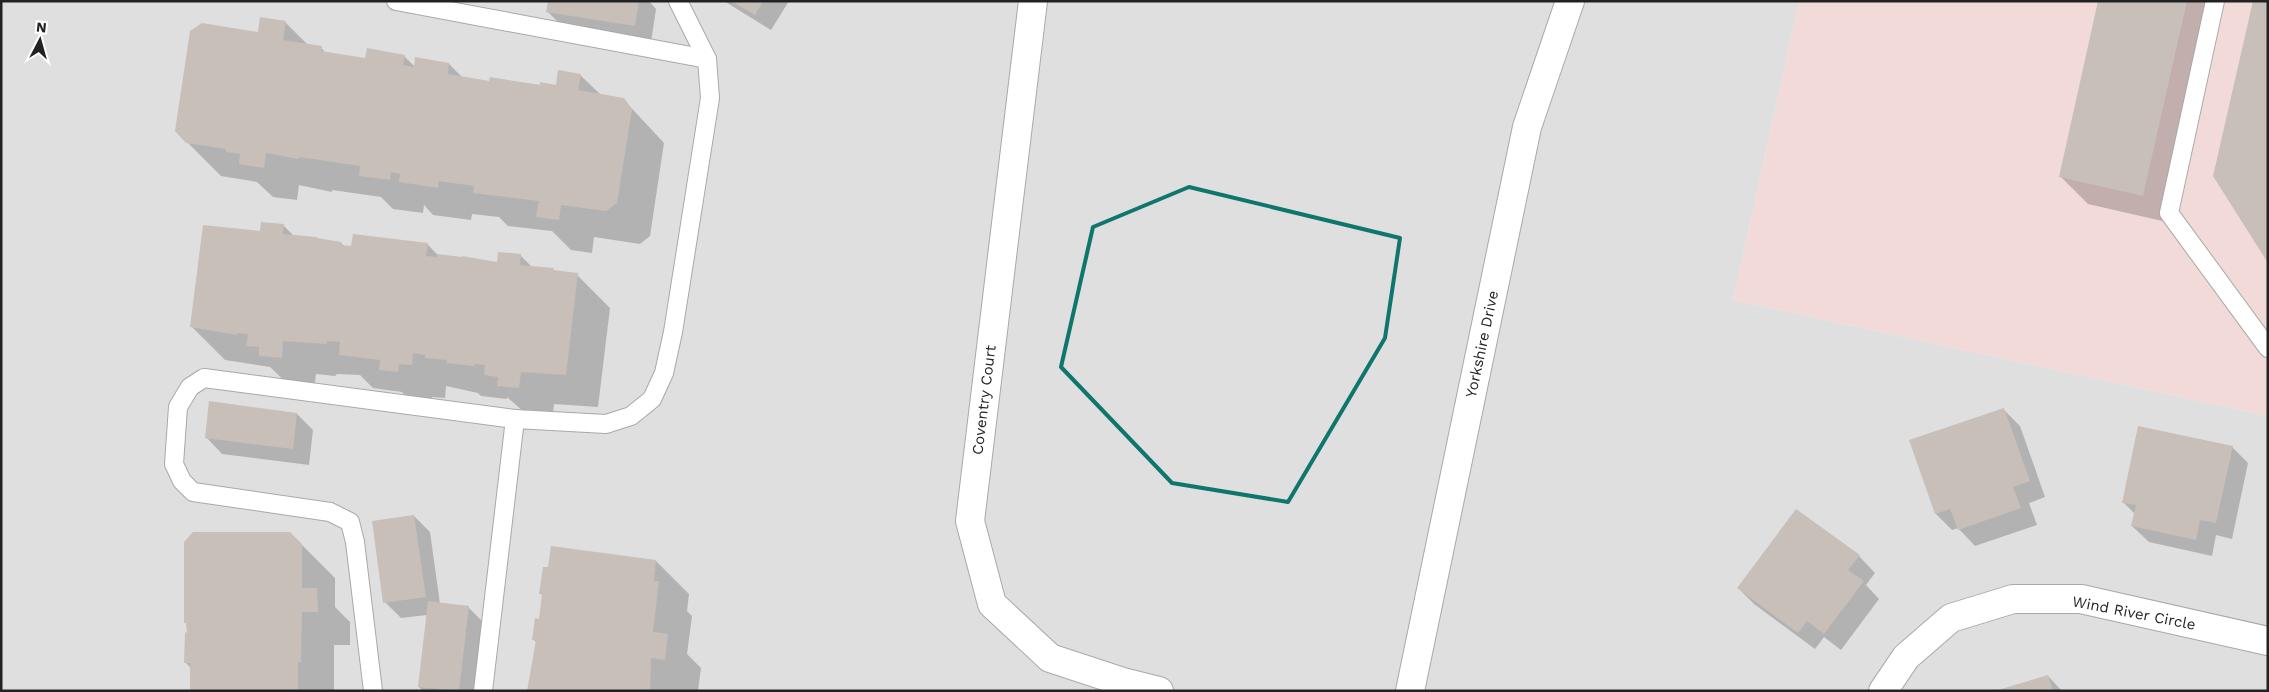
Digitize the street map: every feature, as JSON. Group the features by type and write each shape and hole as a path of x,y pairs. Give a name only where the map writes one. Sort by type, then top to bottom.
{"street":[{"name":"Coventry Court","path":"1033,1 970,521 992,604 1050,658 1123,682 1159,691"},
{"name":"Yorkshire Drive","path":"1410,691 1527,127 1570,1"},
{"name":"Wind River Circle","path":"1883,691 1906,657 1951,618 2013,600 2081,599 2268,641"}],"lane":[{"path":"396,1 707,59"},
{"path":"373,691 355,542 350,522 330,512 193,492 182,481 174,464 178,407 190,387 204,378 515,419 606,424 631,416 652,399 664,373 675,322 710,98 707,59 678,1"},
{"path":"2215,1 2170,213 2268,348"},
{"path":"483,691 515,419"}],"highlighted area":[{"path":"1189,187 1400,238 1385,338 1288,502 1172,483 1061,367 1093,227"}],"shaded area":[{"path":"1,1 1799,1 1733,300 2268,416 2268,691 1,691"},
{"path":"1799,1 2268,1 2268,416 1733,300"}],"building":[{"path":"548,1 639,1 635,26 546,12"},
{"path":"731,1 763,1 755,15"},
{"path":"2098,1 2187,1 2143,196 2059,177"},
{"path":"2253,1 2268,1 2268,263 2213,176"},
{"path":"260,17 286,21 283,40 322,46 321,51 365,58 367,48 405,55 403,65 414,67 415,57 449,63 448,74 489,81 490,77 540,85 540,82 556,85 558,70 581,74 578,90 624,98 632,109 617,203 606,211 561,205 559,220 536,217 539,201 473,193 474,186 439,181 438,188 399,182 400,174 391,172 390,180 359,176 360,166 266,153 264,168 239,164 240,154 226,152 226,149 186,143 175,131 190,31 202,23 258,32"},
{"path":"261,222 284,224 283,234 317,237 341,242 341,245 351,246 353,234 428,243 426,256 437,257 437,254 462,256 497,262 498,252 521,254 520,265 554,268 553,270 578,273 566,375 521,372 519,388 497,386 498,377 484,375 485,365 474,364 474,366 446,363 447,360 425,358 425,355 413,353 412,365 399,364 398,372 379,370 380,360 339,355 340,342 327,341 327,344 283,341 282,358 259,356 259,347 246,346 248,334 237,333 237,335 190,327 203,225 260,231"},
{"path":"209,401 297,413 293,449 205,438"},
{"path":"2004,408 2030,481 2013,487 2021,508 1958,530 1950,509 1935,514 1909,440"},
{"path":"2138,426 2233,446 2216,523 2200,520 2196,540 2131,526 2136,505 2122,503"},
{"path":"1796,509 1860,555 1848,570 1864,581 1824,634 1807,621 1798,633 1737,588"},
{"path":"414,515 426,597 383,603 372,521"},
{"path":"193,532 290,532 302,544 302,588 317,588 318,612 302,612 301,663 298,662 298,691 190,691 190,663 184,663 185,632 187,633 186,623 184,623 184,542"},
{"path":"551,546 656,560 654,581 659,581 653,632 668,634 665,660 651,658 650,691 527,691 536,640 532,640 535,618 539,619 542,594 539,594 543,567 548,567"},
{"path":"428,601 469,606 459,691 418,687"},
{"path":"2048,675 2053,691 1998,691 1998,690"}]}
